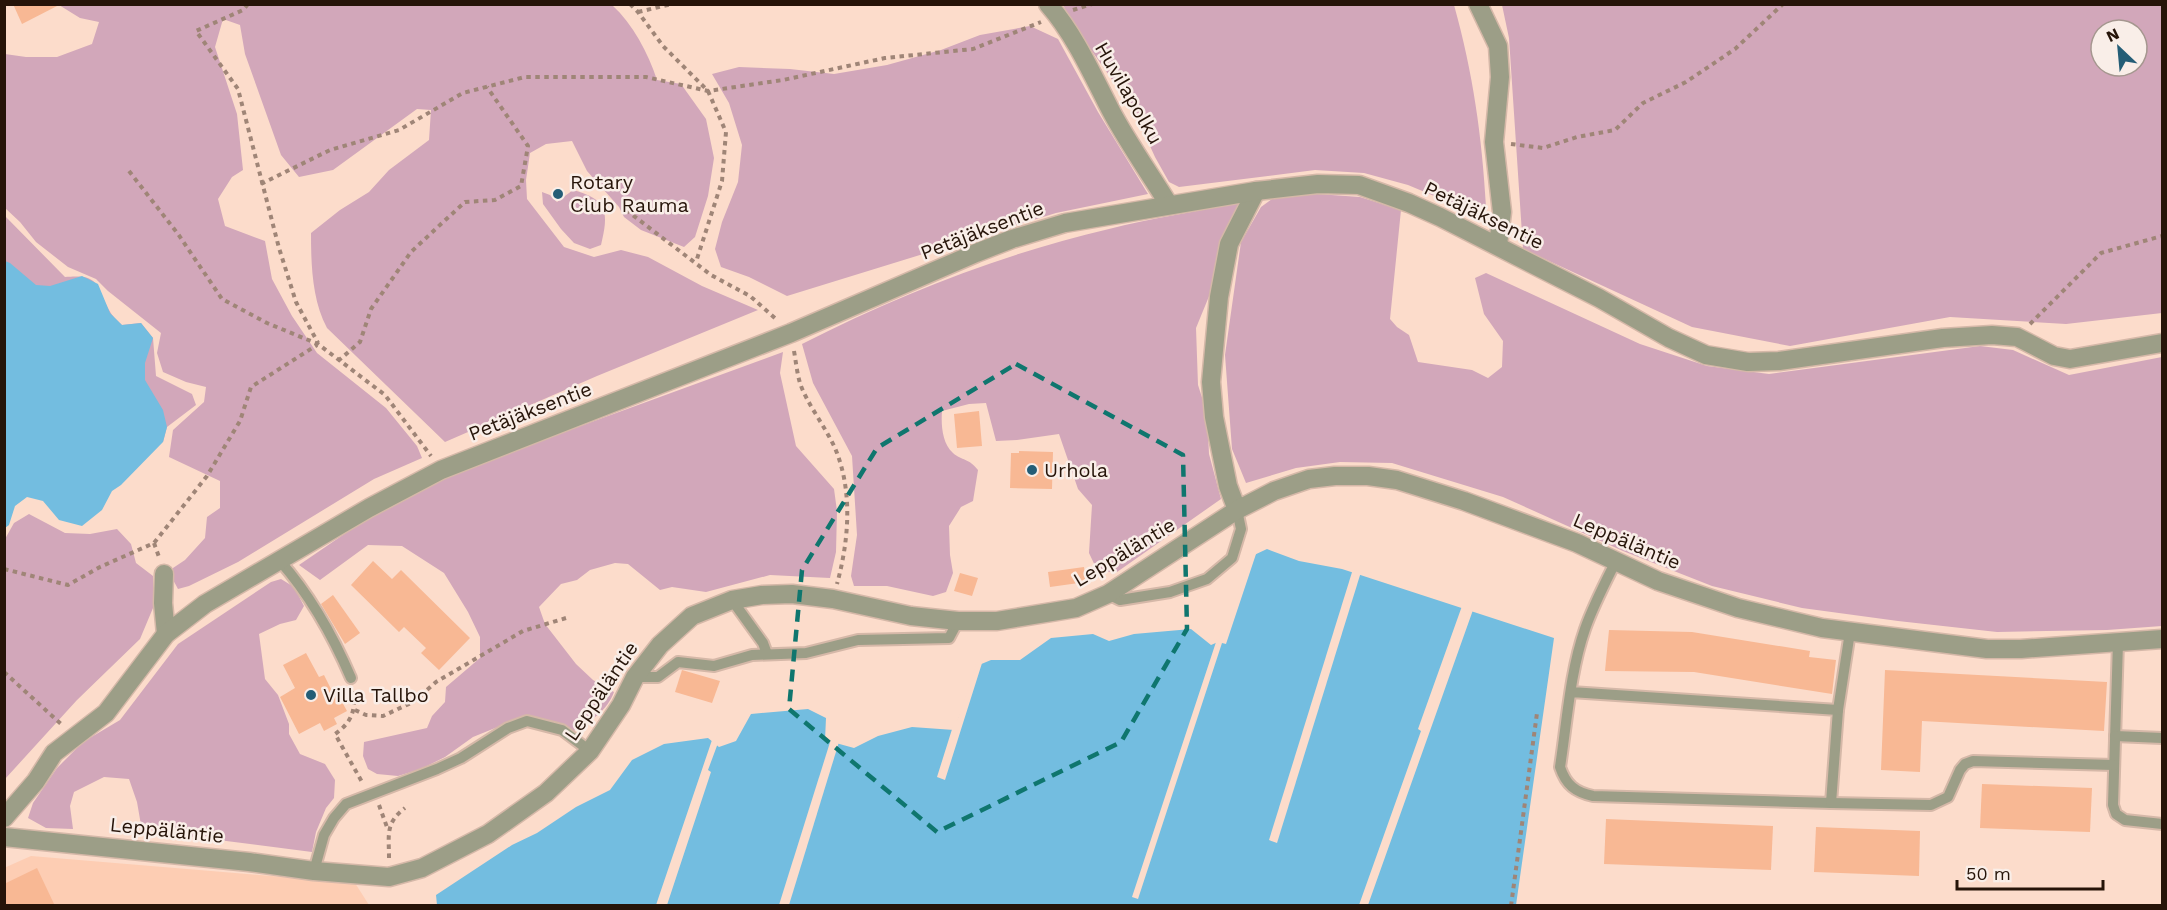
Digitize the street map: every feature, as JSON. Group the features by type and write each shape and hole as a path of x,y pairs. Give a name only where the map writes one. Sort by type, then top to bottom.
{"street":[{"path":"1478,4 1498,46 1500,77 1494,142 1502,212 1498,245"},
{"name":"Huvilapolku","path":"1052,10 1096,77 1112,112 1169,205"},
{"name":"Petäjäksentie","path":"4,818 36,781 54,753 106,713 166,634 205,604 369,508 441,470 791,333 1012,238 1065,223 1256,191 1318,184 1359,185 1409,203 1498,245 1670,338 1706,355 1748,362 1779,361 1943,338 1992,335 2017,337 2054,356 2070,359 2163,343"},
{"path":"1237,510 1228,486 1214,417 1212,382 1219,297 1229,244 1256,191"},
{"name":"Leppäläntie","path":"4,837 389,877 422,868 488,834 546,794 590,751 621,705 635,676 660,645 692,616 732,600 762,595 792,594 833,599 911,616 958,621 997,621 1076,608 1108,594 1237,510 1274,491 1309,479 1335,476 1368,476 1397,480 1464,501 1577,543 1658,581 1738,608 1822,628 1987,649 2021,649 2163,639"},
{"path":"164,574 163,603 166,634"}],"lane":[{"path":"1108,594 1120,600 1170,592 1207,579 1232,558 1241,529 1237,510"},
{"path":"280,561 297,580 325,626 351,678"},
{"path":"1616,561 1584,630 1571,692 1560,767 1563,778 1580,793 1593,796 1930,806 1948,797 1960,770 1965,764 1973,761 2114,765"},
{"path":"732,600 763,643 767,654"},
{"path":"635,676 658,677 678,662 714,666 752,655 806,653 858,640 912,637 949,638 958,621"},
{"path":"1831,803 1838,710 1850,632"},
{"path":"2118,642 2113,805 2116,814 2125,820 2163,824"},
{"path":"1571,692 1838,710"},
{"path":"314,871 324,835 333,818 346,804 461,758 494,735 526,721 562,730 590,751"},
{"path":"2115,736 2163,738"}],"path":[{"path":"248,4 243,10 196,31 238,89 261,184 296,302 318,344"},
{"path":"630,4 663,45 708,91 726,132 722,181 696,262"},
{"path":"638,12 672,4"},
{"path":"1494,142 1543,148 1577,137 1615,130 1643,103 1686,82 1736,49 1782,5"},
{"path":"261,184 330,150 399,130 463,93 525,77 646,77 708,91 783,80 885,58 973,49 1052,10"},
{"path":"338,361 360,342 371,309 411,252 465,202 495,201 521,186 528,146 487,87"},
{"path":"129,171 178,234 222,299 267,324 318,344 385,395 441,470"},
{"path":"626,210 711,275 750,296 791,333 801,385 836,450 844,482 849,524 843,563 833,599"},
{"path":"2017,337 2101,253 2163,236"},
{"path":"4,569 68,585 100,567 154,543 207,476 240,421 251,387 318,344"},
{"path":"355,710 366,715 382,716 413,702 436,682 523,631 566,618"},
{"path":"4,672 74,736"},
{"path":"351,678 354,686 355,710 345,727 334,734 369,794 379,805 388,830 389,850"},
{"path":"1511,906 1537,713"},
{"path":"388,830 394,816 405,808"}],"highlighted area":[{"path":"1016,364 1183,455 1187,629 1121,742 937,832 789,709 802,570 877,448"}],"shaded area":[{"path":"59,5 612,5 627,21 639,40 657,80 681,84 706,119 714,158 708,196 695,237 684,247 641,230 624,217 619,207 587,171 572,141 546,144 530,153 526,180 527,199 564,247 594,257 621,250 648,257 702,286 758,310 445,442 327,328 315,294 311,257 311,233 340,210 369,192 389,170 429,140 431,110 417,109 333,170 299,177 281,155 245,54 240,25 223,19 215,47 237,114 243,170 232,177 218,199 225,226 265,241 272,279 292,316 317,353 386,408 417,446 422,458 374,479 238,562 178,589 171,576 173,568 185,560 205,538 207,517 220,508 220,481 169,457 173,430 204,402 206,387 186,382 163,372 157,353 161,333 96,279 68,267 36,242 5,208 5,54 57,57 92,44 99,22 80,18"},
{"path":"1063,5 1454,5 1476,105 1486,207 1463,208 1408,185 1364,173 1315,170 1179,187 1169,182 1134,111 1075,27"},
{"path":"1502,5 2162,5 2162,313 2066,324 1950,317 1790,346 1692,327 1523,249 1509,38"},
{"path":"1030,26 1058,39 1098,112 1148,194 1056,213 787,296 749,277 721,267 715,249 722,222 738,182 742,145 729,103 712,74 739,67 834,74 887,65 941,50 980,35"},
{"path":"573,190 593,198 603,209 605,224 601,245 590,249 574,243 543,204 542,192 550,195 557,202"},
{"path":"1317,194 1360,197 1401,210 1390,319 1409,335 1418,362 1472,370 1488,378 1502,367 1503,341 1484,314 1475,278 1486,273 1640,344 1707,366 1769,374 1980,346 2013,350 2069,375 2162,357 2162,626 2107,630 1997,632 1802,608 1712,586 1623,551 1503,497 1392,463 1340,462 1296,468 1246,483 1232,449 1225,355 1241,242 1261,207 1272,199"},
{"path":"1239,203 1227,226 1217,260 1212,289 1196,328 1198,385 1207,413 1209,454 1221,499 1117,572 1098,572 1089,553 1092,505 1078,489 1059,434 996,441 986,403 969,404 942,411 943,434 949,449 956,456 972,463 978,470 973,501 961,507 949,526 953,573 946,592 933,596 887,586 854,586 851,576 857,535 852,456 813,383 802,344 914,292 1030,250 1125,225"},
{"path":"4,215 65,277 76,276 91,279 98,287 110,312 122,325 141,323 153,338 156,376 192,394 196,405 167,427 163,442 5,291"},
{"path":"783,352 780,373 796,446 834,489 837,511 836,552 830,578 770,575 706,592 672,587 660,590 628,564 615,563 590,570 577,580 561,584 539,607 545,624 576,664 593,680 614,692 598,715 574,731 520,718 473,737 445,757 421,769 398,776 377,774 368,769 363,756 364,742 427,728 432,716 445,702 446,687 480,658 480,637 444,573 402,546 368,545 320,580 299,565 378,511 460,470"},
{"path":"29,514 65,533 90,534 117,529 131,544 136,563 153,576 153,608 140,639 77,700 5,779 5,539 14,523"},
{"path":"281,579 294,587 304,606 296,620 280,624 259,634 265,679 278,695 289,724 289,734 300,754 325,764 335,780 334,798 326,808 316,832 312,852 155,832 141,825 137,802 129,779 104,777 74,792 70,806 73,829 46,828 28,818 33,803 57,768 83,742 120,720 178,644 271,582"},
{"path":"31,856 355,883 369,905 5,905 4,868"}],"water":[{"path":"5,261 36,285 50,286 82,276 98,284 110,313 122,325 141,323 153,338 145,363 145,380 163,410 167,427 163,442 121,485 112,491 102,510 82,526 59,520 43,501 27,497 15,506 9,525 5,528"},
{"path":"1267,549 1299,561 1342,569 1554,638 1516,905 437,905 436,895 512,845 537,833 576,807 610,790 632,760 664,744 708,738 719,747 736,741 751,714 808,709 826,718 825,740 854,748 878,736 912,727 954,730 979,665 991,660 1020,660 1051,638 1093,634 1109,641 1134,634 1191,629 1211,645 1225,639 1252,556"}],"pier":[{"path":"1257,551 1226,644 1222,643 1138,899 1132,897 1217,639 1223,637 1249,555"},
{"path":"1353,569 1361,572 1277,843 1269,840"},
{"path":"1462,606 1473,610 1368,905 1359,905 1421,731 1418,729"},
{"path":"983,660 945,780 937,777 953,726 958,718 976,664"},
{"path":"831,739 839,742 789,905 779,905"},
{"path":"712,740 718,743 708,770 711,772 667,905 656,905"}],"building":[{"path":"13,4 61,4 22,24"},
{"path":"979,411 982,446 957,448 954,414"},
{"name":"Urhola","path":"1019,451 1053,452 1052,489 1010,488 1011,453 1019,453"},
{"path":"373,561 392,579 401,570 470,638 439,670 421,653 426,648 404,627 399,632 351,585"},
{"path":"1084,567 1086,582 1050,587 1048,572"},
{"path":"960,573 978,578 972,596 954,591"},
{"path":"333,595 360,633 345,644 321,604"},
{"path":"1609,630 1692,632 1810,651 1809,657 1836,660 1832,694 1694,672 1605,671"},
{"name":"Villa Tallbo","path":"306,653 319,677 324,675 333,693 336,691 347,711 334,718 337,724 324,731 320,723 299,734 280,697 295,688 283,665"},
{"path":"682,670 720,681 712,703 675,692"},
{"path":"1885,670 2107,682 2104,731 1922,721 1920,772 1881,770"},
{"path":"1982,784 2092,788 2090,832 1980,828"},
{"path":"1606,819 1773,826 1771,870 1604,864"},
{"path":"1816,827 1920,831 1919,876 1814,872"},
{"path":"37,868 55,906 4,906 4,884"}],"place":[{"name":"Rotary Club Rauma","path":"558,194"},
{"name":"Urhola","path":"1032,470"},
{"name":"Villa Tallbo","path":"311,695"}]}
